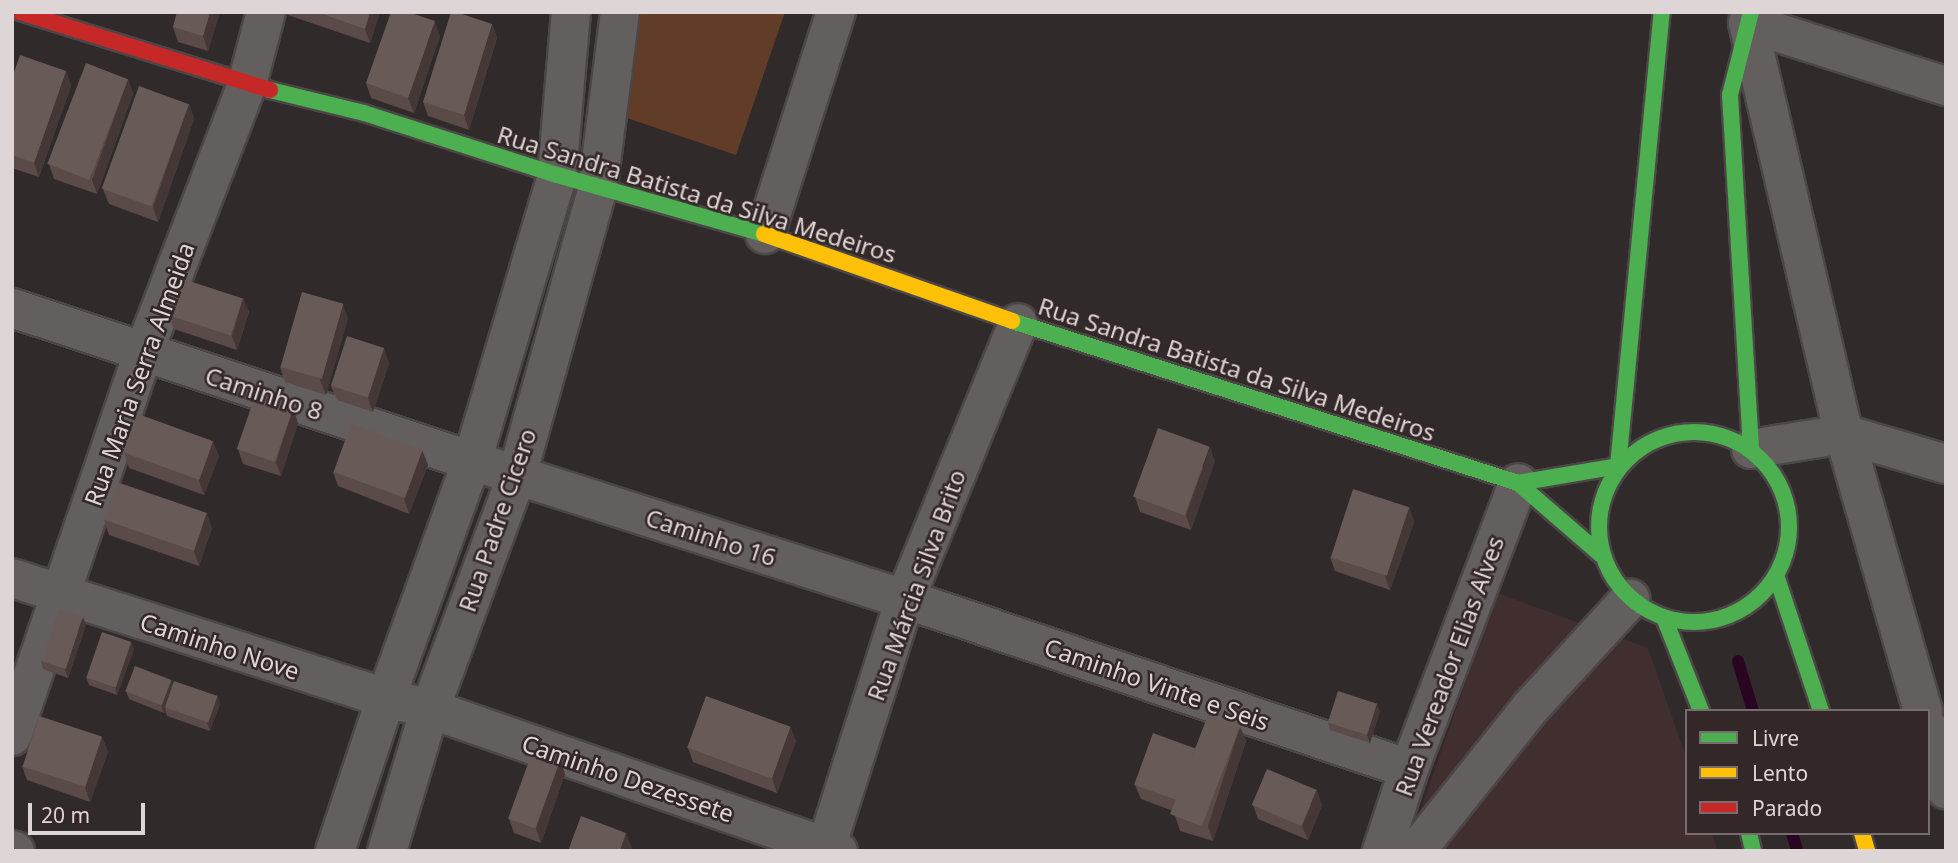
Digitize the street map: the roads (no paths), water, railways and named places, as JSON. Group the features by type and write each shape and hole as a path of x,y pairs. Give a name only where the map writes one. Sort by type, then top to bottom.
{"street":[{"name":"Rua Sandra Batista da Silva Medeiros","path":"20,12 247,84 364,113 557,175 765,234 1018,323 1518,483 1601,555"},
{"name":"Rua Maria Serra Almeida","path":"12,736 144,354 247,84 266,12"},
{"path":"335,851 386,698 472,461 557,175 571,12"},
{"name":"Rua Padre Cicero","path":"387,851 430,709 517,475 598,186 620,12"},
{"path":"765,234 836,12"},
{"path":"1662,12 1618,466 1603,493 1601,555 1630,599 1665,620 1728,618 1777,579"},
{"path":"1749,18 1946,86"},
{"path":"1749,18 1844,434 1922,709"},
{"path":"1749,18 1730,95 1751,449 1786,495 1792,523 1777,579 1820,709"},
{"name":"Caminho 8","path":"12,308 144,354 517,475"},
{"name":"Rua Márcia Silva Brito","path":"830,849 905,599 1018,323"},
{"path":"1618,466 1667,433 1696,430 1751,449 1844,434 1946,464"},
{"name":"Rua Sandra Batista da Silva Medeiros","path":"1518,483 1618,466"},
{"name":"Caminho 16","path":"517,475 905,599"},
{"name":"Rua Vereador Elias Alves","path":"1382,851 1409,769 1518,483"},
{"name":"Caminho Nove","path":"12,578 386,698 430,709"},
{"name":"Caminho Vinte e Seis","path":"905,599 1409,769"},
{"name":"Rua Vereador Elias Alves","path":"1416,851 1531,707 1630,599"},
{"path":"1665,620 1700,709"},
{"name":"Caminho Dezessete","path":"430,709 830,849"},
{"path":"1930,735 1946,789"}],"waterway":[{"path":"1738,661 1752,709"},
{"path":"1793,835 1797,851"}]}
